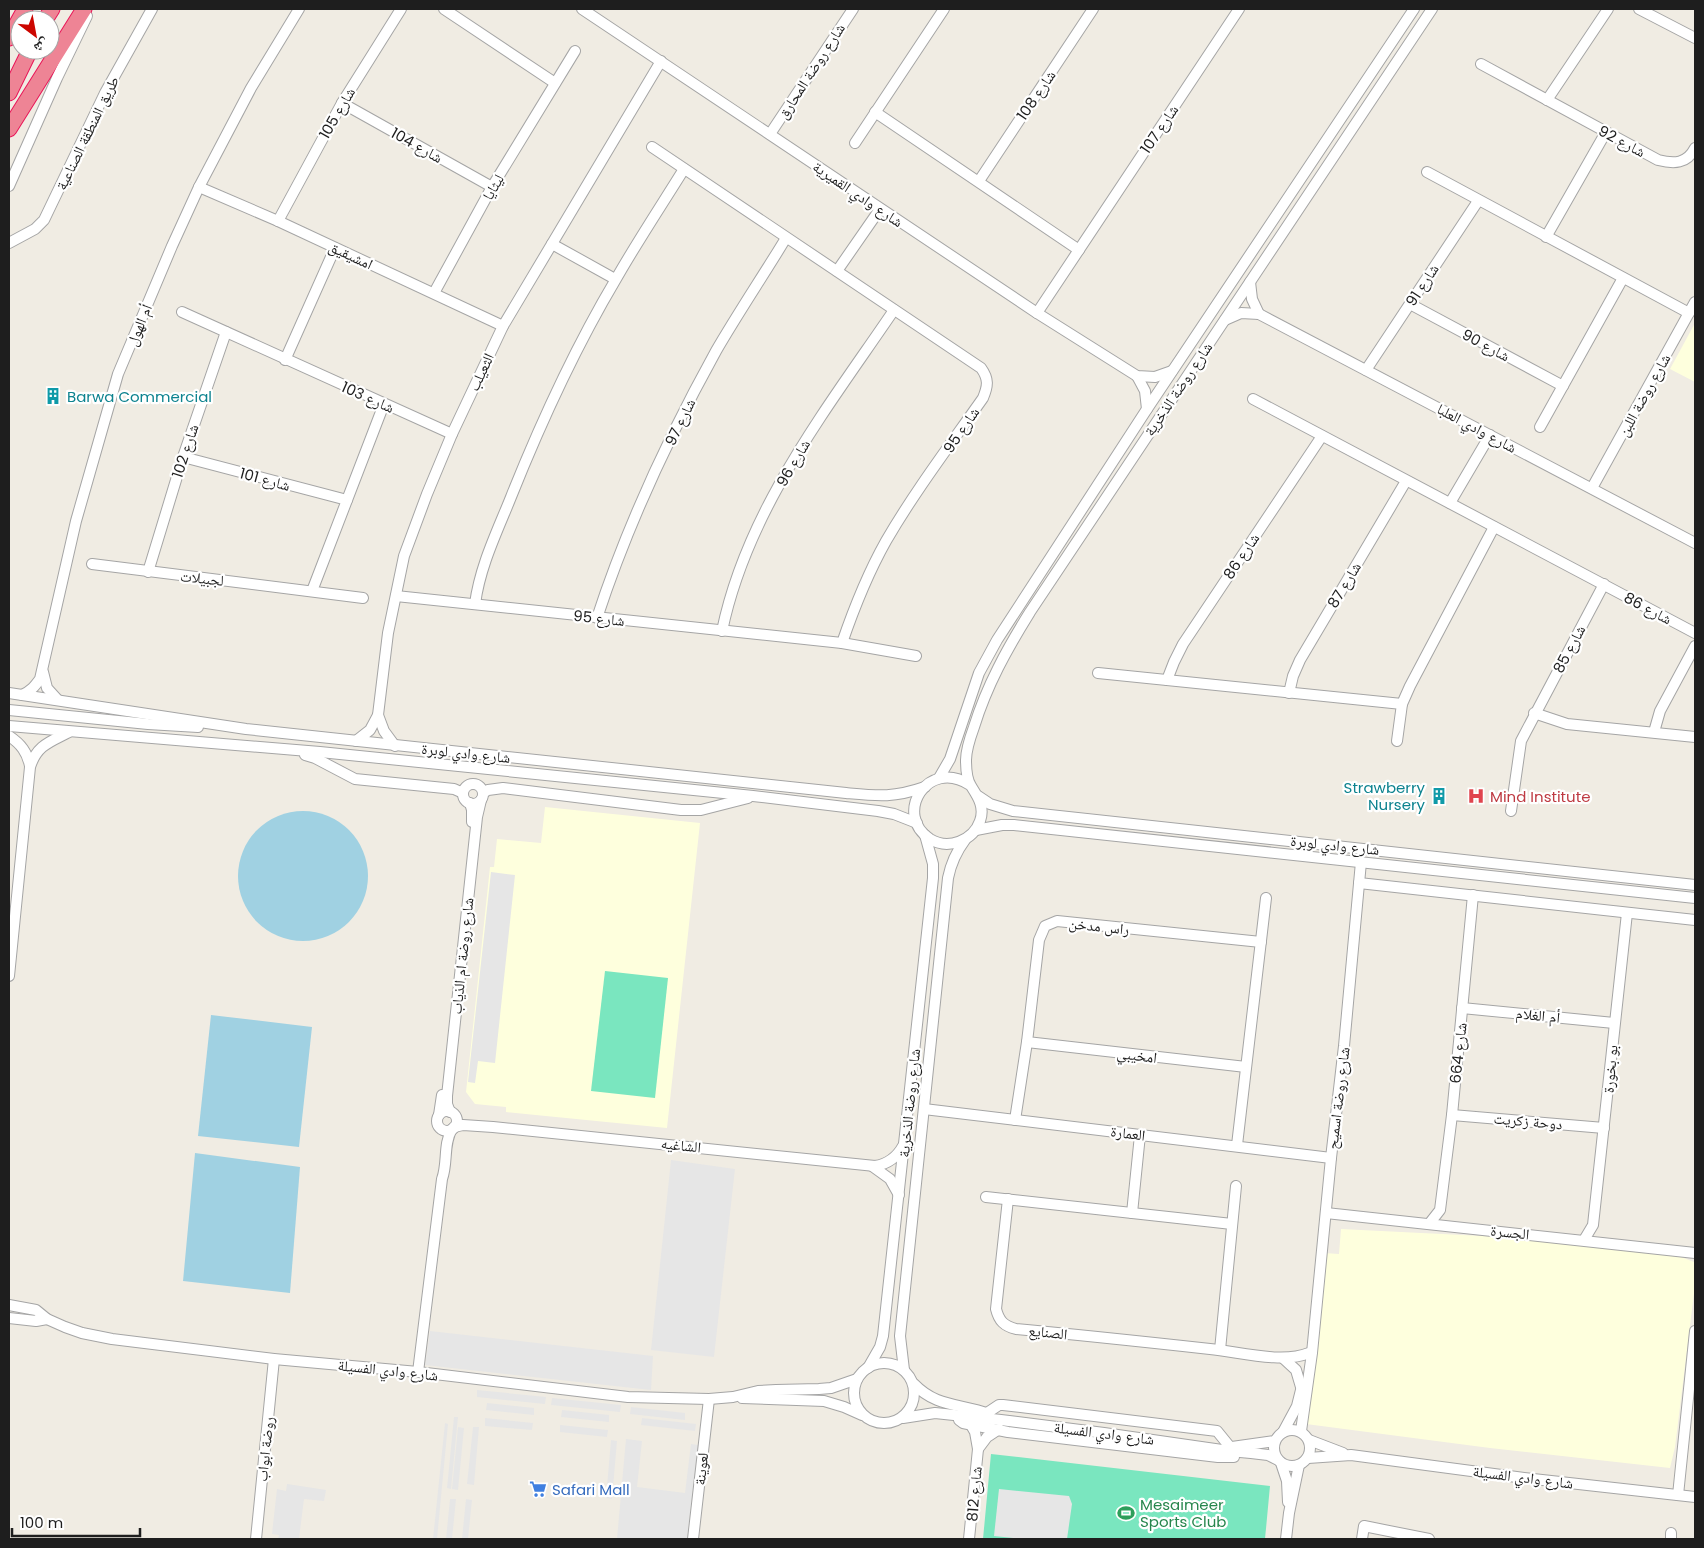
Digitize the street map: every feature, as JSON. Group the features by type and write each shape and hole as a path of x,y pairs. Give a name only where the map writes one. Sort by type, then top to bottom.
{"highway":[{"path":"9,38 25,9"},
{"path":"9,129 84,9"},
{"path":"9,93 25,60"}],"street":[{"path":"9,186 57,78 91,9"},
{"name":"طريق المنطقة الصناعية","path":"9,243 35,229 44,220 105,93 152,9"},
{"name":"أم الهول","path":"22,695 35,686 40,679 76,521 118,374 164,264 199,187 247,96 298,9"},
{"name":"شارع 105","path":"278,221 342,103 401,9"},
{"path":"444,9 555,83"},
{"name":"شارع وادي القميرية","path":"582,9 880,209 1136,376"},
{"name":"شارع روضة المحارق","path":"770,134 853,9"},
{"path":"855,144 944,9"},
{"name":"شارع 108","path":"978,181 1093,9"},
{"name":"شارع 107","path":"1037,313 1239,9"},
{"path":"1401,9 1404,23"},
{"name":"شارع روضة الذخرية","path":"939,778 950,759 979,673 997,640 1172,371 1414,9"},
{"name":"شارع روضة الذخرية","path":"970,785 966,771 966,759 971,735 993,676 1008,647 1432,9"},
{"path":"1547,100 1608,9"},
{"path":"1640,9 1695,38"},
{"name":"ليثايا","path":"434,292 492,187 575,51"},
{"name":"الثعيلب","path":"356,741 370,730 378,714 388,633 404,556 452,434 502,326 661,61"},
{"name":"شارع 92","path":"1481,64 1658,160 1678,163 1686,159 1695,148"},
{"name":"شارع 104","path":"342,103 492,187"},
{"path":"875,112 1079,250"},
{"path":"1546,237 1606,132"},
{"name":"شارع 95","path":"652,148 981,368 988,380 987,389 982,398 898,521 886,542 862,590 842,643"},
{"path":"475,604 483,567 525,461 562,380 615,279 684,170"},
{"path":"1427,172 1689,314"},
{"name":"امشيقيق","path":"199,187 434,292 502,326"},
{"name":"شارع 91","path":"1366,370 1478,200"},
{"path":"837,272 880,209"},
{"name":"شارع 97","path":"597,618 622,546 686,409 717,350 786,238"},
{"path":"552,244 615,279"},
{"path":"285,360 335,248"},
{"path":"1540,427 1622,278"},
{"path":"1224,320 1241,313 1259,314 1252,299 1250,282"},
{"name":"شارع روضة اللبن","path":"1592,488 1695,302"},
{"name":"شارع 90","path":"1410,304 1562,386"},
{"name":"شارع 96","path":"722,631 742,563 764,514 792,462 818,421 894,310"},
{"name":"شارع 103","path":"182,312 452,434"},
{"name":"شارع وادي العلبا","path":"1259,314 1695,544"},
{"name":"شارع 102","path":"148,572 183,457 226,332"},
{"path":"1136,376 1155,377 1172,371"},
{"path":"1136,376 1145,391 1147,409"},
{"name":"شارع 86","path":"1253,399 1695,633"},
{"path":"312,590 384,404"},
{"path":"1450,503 1490,435"},
{"name":"شارع 86","path":"1168,680 1183,644 1322,436"},
{"name":"شارع 101","path":"183,457 347,500"},
{"name":"شارع 87","path":"1290,693 1293,676 1300,660 1406,481"},
{"path":"1397,741 1402,704 1410,686 1494,527"},
{"name":"لجبيلات","path":"92,564 312,590 363,598"},
{"name":"شارع 85","path":"1511,811 1521,741 1534,713 1604,584"},
{"name":"شارع 95","path":"396,596 842,643 916,656"},
{"path":"1654,732 1660,711 1695,646"},
{"name":"أم الهول","path":"43,666 44,680 47,688 57,699"},
{"path":"1098,673 1402,704"},
{"name":"شارع وادي لوبرة","path":"9,693 246,729 881,796 897,795 924,787"},
{"path":"9,710 148,724 246,729"},
{"path":"1534,713 1567,724 1695,737"},
{"path":"378,714 384,731 395,746"},
{"name":"شارع وادي لوبرة","path":"9,726 320,752 753,796 878,811 894,814 917,823"},
{"path":"9,976 30,767 38,749 70,732"},
{"path":"9,736 23,748 28,756 30,767"},
{"path":"239,746 285,755 306,755 355,779 454,789 463,793"},
{"path":"939,778 956,778 970,785 981,804 982,813 976,830 965,840 957,843 940,843 925,835 917,823 915,814 915,804 924,787 939,778"},
{"path":"482,797 480,786 473,784 466,786 463,793 466,801 470,803 478,803 488,790 503,788 681,810 701,810 753,796"},
{"name":"شارع وادي لوبرة","path":"978,796 990,804 1013,811 1690,885"},
{"name":"شارع روضة ام الذياب","path":"452,1113 447,1104 447,1096 477,817 482,797"},
{"name":"شارع روضة ام الذياب","path":"439,1115 472,817 470,803"},
{"name":"شارع وادي لوبرة","path":"976,830 1002,825 1014,825 1695,898"},
{"name":"شارع روضة الذخرية","path":"868,1368 880,1346 883,1336 934,878 933,864 925,835"},
{"name":"شارع روضة الذخرية","path":"904,1370 900,1336 948,878 950,866 965,840"},
{"name":"شارع روضة اسميح","path":"1301,1431 1312,1353 1361,862"},
{"path":"1690,885 1695,879"},
{"path":"1359,883 1695,920"},
{"name":"شارع 664","path":"1440,1210 1452,1115 1473,895"},
{"path":"1237,1145 1266,898"},
{"name":"بو بخورة","path":"1584,1240 1593,1225 1627,913"},
{"name":"راس مدخن","path":"1015,1120 1027,1042 1039,940 1045,926 1057,921 1261,942"},
{"name":"أم الغلام","path":"1462,1008 1614,1023"},
{"name":"امخيبي","path":"1027,1042 1246,1067"},
{"name":"العمارة","path":"924,1109 1237,1145 1331,1158"},
{"path":"418,1372 448,1136 456,1122 452,1113 445,1111 439,1115 437,1121 442,1139 440,1166 442,1179"},
{"name":"الشاغيه","path":"452,1113 463,1118 485,1122 490,1126"},
{"name":"دوحة زكريت","path":"1452,1115 1604,1128"},
{"name":"الشاغيه","path":"453,1128 463,1125 490,1126 872,1166 890,1161 904,1145"},
{"path":"439,1127 445,1130 453,1128"},
{"path":"1132,1213 1140,1135"},
{"path":"872,1166 890,1179 899,1195"},
{"path":"1220,1350 1236,1186"},
{"path":"986,1197 1232,1224"},
{"name":"الصنايع","path":"1008,1199 996,1309 1002,1323 1016,1329 1284,1358 1297,1357 1309,1353"},
{"path":"1429,1224 1440,1210 1448,1226"},
{"name":"الجسرة","path":"1326,1212 1695,1252"},
{"name":"بو بخورة","path":"1593,1225 1600,1242"},
{"name":"شارع وادي الفسيلة","path":"9,1305 36,1310 47,1319 65,1327 82,1333 112,1339 274,1359 418,1372 628,1397 709,1399 733,1397 824,1401 844,1407 863,1416"},
{"name":"شارع وادي الفسيلة","path":"9,1318 36,1321 47,1319"},
{"path":"1678,1495 1695,1331"},
{"name":"شارع روضة اسميح","path":"1283,1432 1297,1406 1313,1334"},
{"path":"1284,1358 1296,1370 1302,1387"},
{"name":"روضة ابواب","path":"256,1539 274,1359"},
{"path":"877,1364 896,1365 904,1370 914,1384 913,1403 903,1418 887,1424 870,1421 863,1416 857,1408 854,1398 854,1388 857,1379 868,1368 877,1364"},
{"name":"شارع وادي الفسيلة","path":"733,1397 758,1391 831,1388 857,1379"},
{"name":"شارع وادي الفسيلة","path":"914,1384 938,1402 987,1413 1000,1424"},
{"name":"لعوينة","path":"693,1539 709,1399"},
{"path":"987,1413 999,1405 1217,1431 1230,1447"},
{"name":"شارع وادي الفسيلة","path":"903,1418 927,1413 953,1415 1000,1424 1206,1447 1229,1452 1268,1455 1279,1461"},
{"path":"953,1415 963,1423 972,1425 1000,1424 1008,1432 1218,1457 1239,1457 1251,1453"},
{"name":"شارع 812","path":"978,1449 1000,1424"},
{"name":"شارع 812","path":"969,1539 978,1449 976,1432 972,1425"},
{"path":"1279,1461 1293,1466 1299,1465 1308,1458 1311,1446 1309,1440 1301,1431 1289,1430 1283,1432 1275,1441 1274,1450 1287,1480 1289,1513"},
{"name":"شارع وادي الفسيلة","path":"1309,1440 1351,1456"},
{"name":"شارع وادي الفسيلة","path":"1206,1447 1230,1447 1275,1441"},
{"name":"شارع وادي الفسيلة","path":"1308,1458 1351,1456 1695,1497"},
{"path":"1286,1539 1289,1513 1299,1465"},
{"path":"1362,1539 1364,1526 1429,1539"}],"shaded area":[{"path":"1695,323 1695,382 1670,369"},
{"path":"545,807 700,823 667,1128 506,1112 506,1107 475,1104 466,1092 490,867 494,867 497,839 541,843"},
{"path":"491,872 515,875 495,1063 478,1061 475,1083 468,1082"},
{"path":"671,1160 735,1169 714,1357 651,1350"},
{"path":"1341,1229 1502,1237 1681,1257 1694,1262 1695,1285 1675,1447 1670,1468 1490,1448 1306,1424 1324,1253 1339,1254"},
{"path":"430,1331 653,1356 651,1390 425,1365"},
{"path":"477,1390 546,1397 545,1404 477,1397"},
{"path":"552,1398 621,1405 620,1412 551,1405"},
{"path":"487,1403 534,1408 534,1415 486,1410"},
{"path":"631,1407 685,1413 685,1420 630,1414"},
{"path":"562,1410 609,1415 609,1422 561,1417"},
{"path":"454,1417 458,1417 451,1489 447,1488"},
{"path":"485,1418 533,1423 532,1430 485,1426"},
{"path":"642,1418 696,1424 695,1431 641,1425"},
{"path":"445,1423 448,1424 437,1539 433,1539"},
{"path":"560,1425 608,1430 607,1437 560,1432"},
{"path":"458,1427 464,1428 458,1490 452,1489"},
{"path":"473,1427 479,1427 474,1485 467,1484"},
{"path":"626,1439 642,1441 637,1487 685,1493 691,1444 698,1445 687,1539 617,1539"},
{"path":"611,1440 617,1441 612,1499 606,1498"},
{"path":"287,1484 326,1490 324,1501 304,1499 299,1539 278,1539 279,1535 272,1534 277,1489 286,1491"},
{"path":"999,1489 1069,1496 1072,1504 1067,1539 1023,1539 994,1536"},
{"path":"450,1499 456,1499 452,1539 446,1539"},
{"path":"466,1499 472,1500 468,1539 462,1539"}],"green space":[{"path":"605,971 668,978 655,1098 591,1091"},
{"name":"Mesaimeer Sports Club","path":"991,1454 1270,1486 1265,1539 983,1539"}],"water":[{"path":"303,811 316,812 328,816 349,830 363,851 367,863 367,889 363,901 349,922 328,936 316,940 303,941 290,940 278,936 257,922 243,901 239,889 238,876 239,863 243,851 257,830 278,816 290,812"},
{"path":"211,1015 312,1027 299,1147 198,1136"},
{"path":"195,1153 300,1167 290,1293 183,1281"}],"place":[{"name":"Barwa Commercial","path":"53,396"},
{"name":"Strawberry Nursery","path":"1439,796"},
{"name":"Mind Institute","path":"1476,796"},
{"name":"Safari Mall","path":"538,1489"},
{"name":"Mesaimeer Sports Club","path":"1126,1513"}]}
